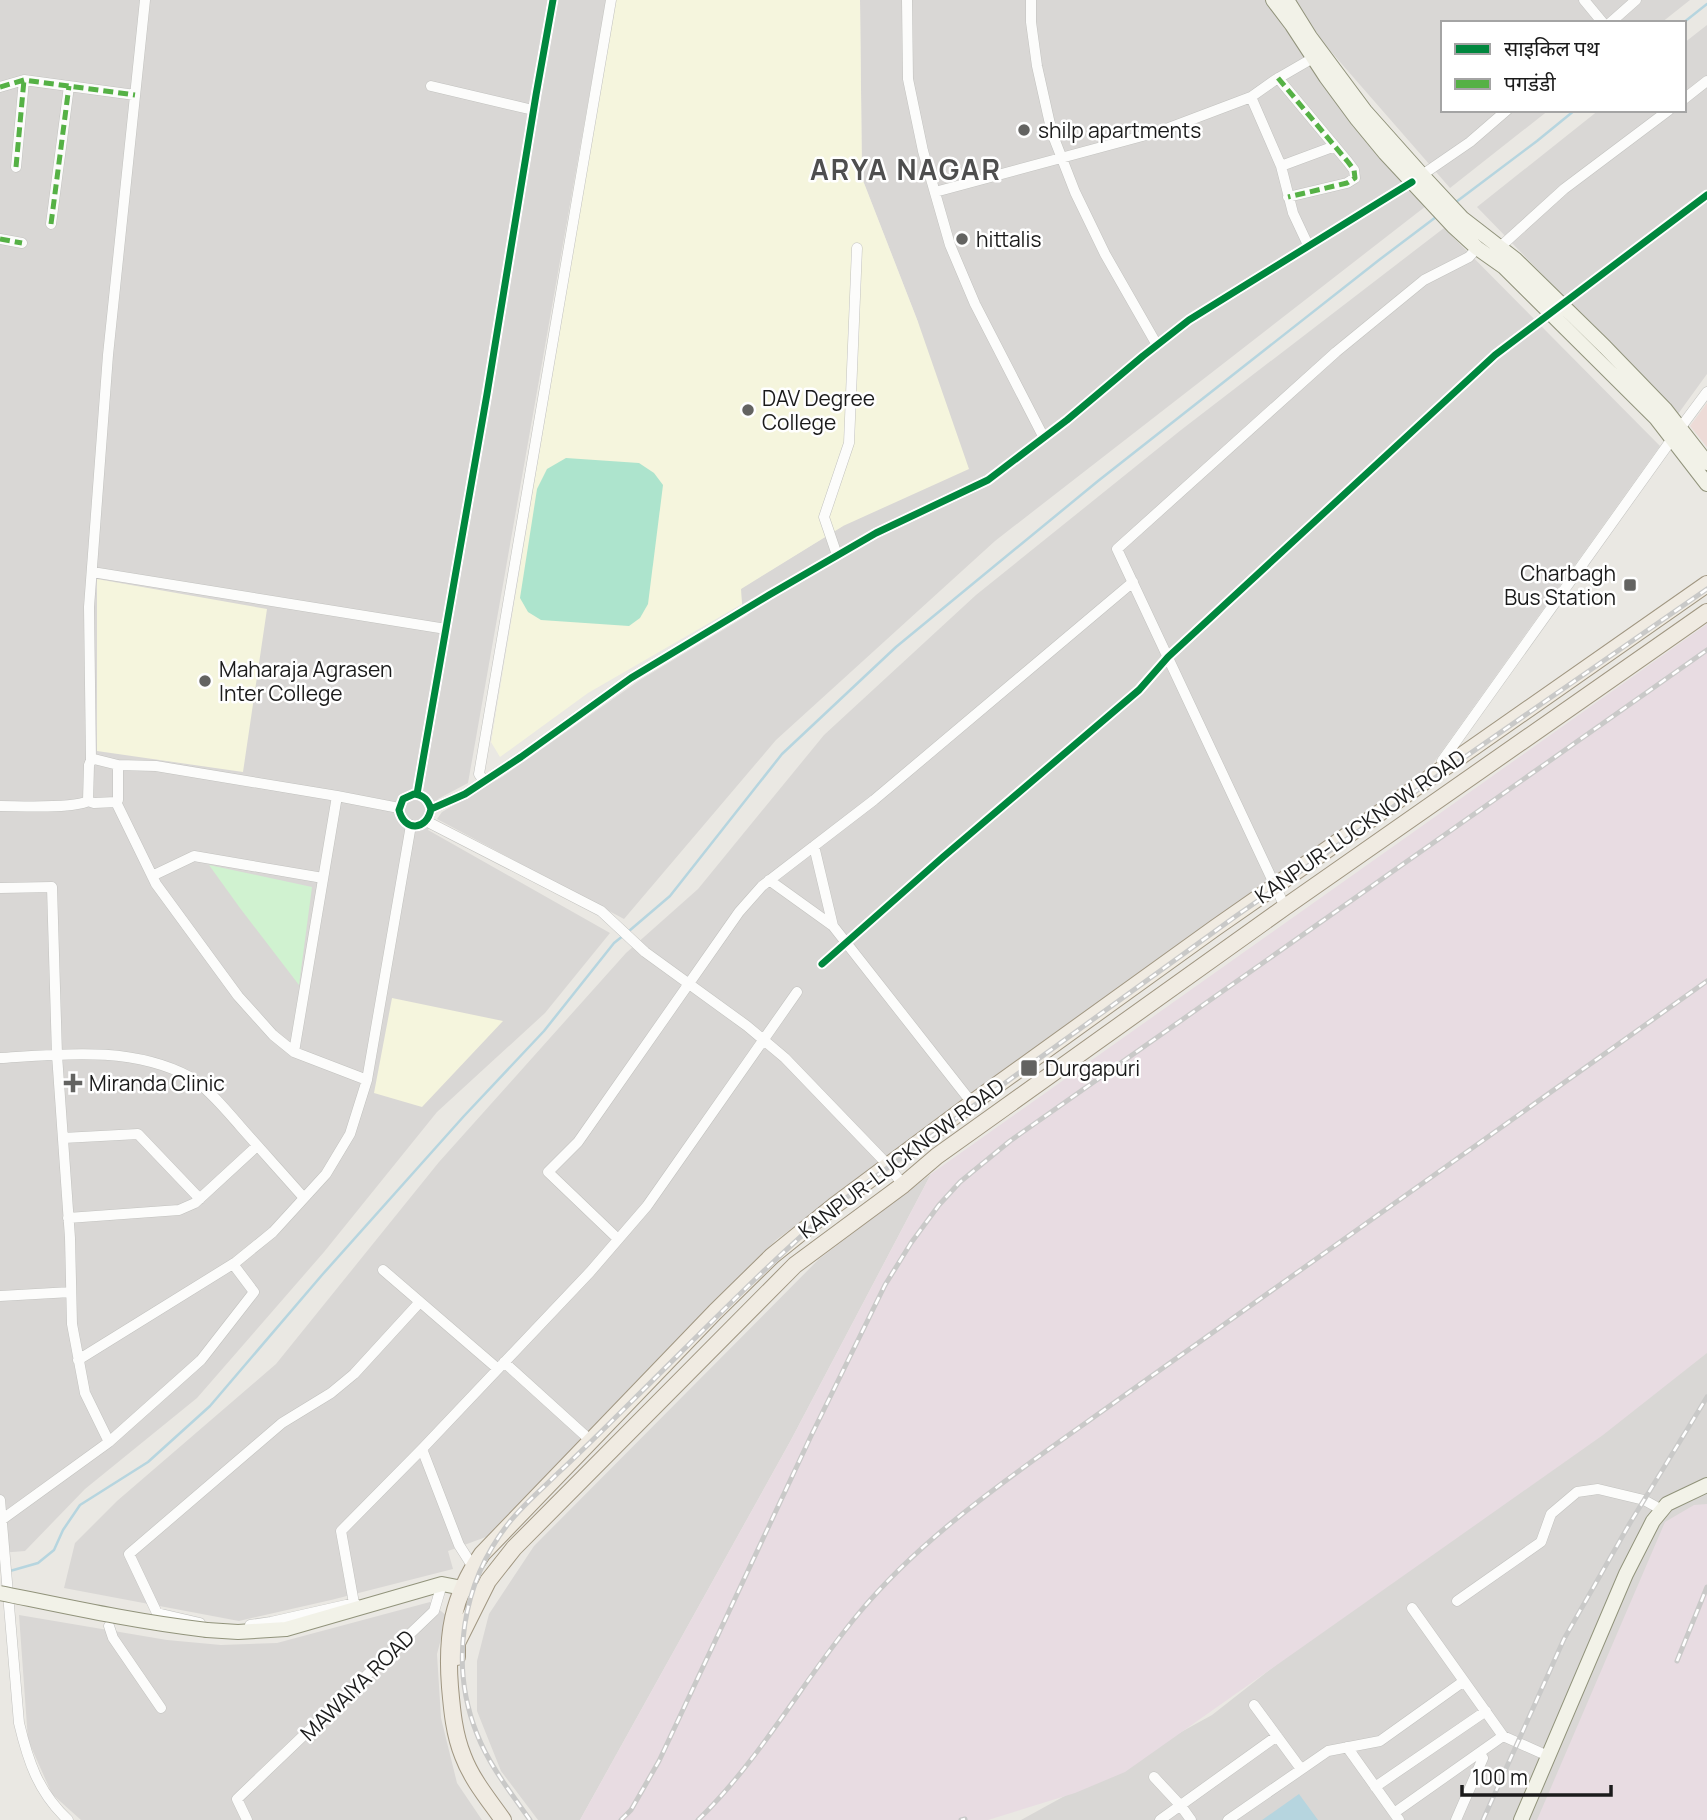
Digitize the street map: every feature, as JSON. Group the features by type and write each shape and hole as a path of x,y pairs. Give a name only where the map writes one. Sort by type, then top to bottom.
{"main road":[{"name":"KANPUR-LUCKNOW ROAD","path":"503,1820 475,1781 463,1757 456,1732 448,1664 449,1634 456,1605 482,1554 590,1440 772,1256 834,1206 972,1103 1275,886 1707,584"},
{"name":"KANPUR-LUCKNOW ROAD","path":"514,1820 473,1756 465,1730 457,1643 488,1581 514,1548 795,1265 937,1156 1285,907 1707,612"},
{"path":"1624,641 1637,662"},
{"path":"1530,707 1543,727"}],"street":[{"path":"88,801 89,607 108,355 145,0"},
{"path":"417,794 554,0"},
{"path":"485,781 479,774 611,0"},
{"path":"907,0 908,79 923,151 950,245 975,304 1044,438"},
{"path":"1031,0 1037,66 1052,133 1074,192 1105,254 1157,345"},
{"path":"1273,0 1357,119 1385,153 1432,194 1477,247 1556,308"},
{"path":"1287,0 1310,37 1417,179"},
{"path":"1584,0 1601,21"},
{"path":"1612,21 1636,0"},
{"path":"935,192 1161,131 1251,97 1313,58"},
{"path":"1278,78 1354,170 1355,178 1333,187 1288,197"},
{"path":"0,87 24,80 135,95"},
{"path":"16,167 24,80"},
{"path":"1686,97 1707,81"},
{"path":"51,223 69,86"},
{"path":"431,86 533,110"},
{"path":"1251,97 1281,166 1293,214 1308,245"},
{"path":"431,810 425,798 417,794 408,795 399,808 404,821 411,825 422,824 431,810 485,781 631,677 876,533 988,480 1067,421 1189,320 1417,179 1470,142 1505,112"},
{"path":"1500,247 1564,189 1666,112"},
{"path":"1281,166 1335,146"},
{"path":"822,964 1139,690 1167,657 1495,355 1707,195"},
{"path":"1457,222 1515,259 1656,418 1707,463"},
{"path":"0,239 22,243"},
{"path":"1285,907 1117,549 1336,352 1424,280 1469,257 1477,247"},
{"path":"837,555 824,517 849,443 857,248"},
{"path":"1444,767 1442,761 1707,392"},
{"path":"1676,433 1707,484"},
{"path":"92,572 446,629"},
{"path":"618,1239 548,1172 578,1142 739,912 769,880 874,800 1133,582"},
{"path":"90,760 118,765 156,766 399,808"},
{"path":"118,765 116,802 156,884 238,996 273,1035 294,1052 367,1080"},
{"path":"294,1052 337,796"},
{"path":"0,806 116,802"},
{"path":"426,821 601,911 645,952 785,1058 888,1165 902,1185"},
{"path":"78,1360 233,1264 273,1232 326,1174 350,1134 367,1080 411,825"},
{"path":"814,846 833,926"},
{"path":"152,876 194,856 323,878"},
{"path":"769,880 833,926 972,1103"},
{"path":"0,888 52,887 57,1055 72,1324 85,1393 109,1442"},
{"path":"355,1606 341,1531 590,1272 647,1206 797,992"},
{"path":"0,1058 81,1053 130,1058 163,1066 192,1078 220,1104 304,1198"},
{"path":"63,1138 138,1134 200,1199"},
{"path":"68,1218 179,1210 200,1199 257,1146"},
{"path":"0,1520 109,1442 201,1360 254,1292 233,1264"},
{"path":"383,1270 419,1303 501,1365 590,1440"},
{"path":"0,1296 71,1292"},
{"path":"419,1303 354,1374 331,1393 282,1423 130,1554 158,1613 194,1622 238,1626 271,1622 355,1606 442,1584 483,1592"},
{"path":"422,1449 458,1545 474,1567"},
{"path":"1521,1820 1626,1574 1653,1521 1667,1504 1707,1485"},
{"path":"1457,1601 1542,1542 1551,1514 1577,1492 1598,1489 1644,1500 1662,1510"},
{"path":"0,1500 5,1560 3,1588 19,1723 27,1759 42,1790 68,1820"},
{"name":"MAWAIYA ROAD","path":"247,1820 237,1799 434,1611 442,1584"},
{"path":"3,1588 106,1615 164,1625 238,1632 286,1629 355,1606"},
{"path":"1412,1608 1503,1736 1548,1756"},
{"path":"109,1626 113,1639 161,1708"},
{"path":"1228,1820 1328,1751 1380,1741 1464,1681"},
{"path":"1254,1705 1301,1769"},
{"path":"1375,1787 1486,1711"},
{"path":"1160,1820 1277,1736"},
{"path":"1347,1746 1396,1817 1503,1736"},
{"path":"1456,1820 1482,1758 1479,1753"},
{"path":"1154,1777 1181,1805 1191,1820"}],"shaded area":[{"path":"0,0 606,0 468,783 438,799 428,830 610,933 545,1013 437,1112 324,1252 197,1398 85,1489 25,1551 0,1553"},
{"name":"DAV Degree College","path":"615,0 860,0 862,178 918,322 969,469 843,526 741,589 742,604 588,693 500,757 491,742"},
{"path":"860,0 1269,0 1426,206 995,541 776,740 624,919 437,819 442,812 502,777 640,680 748,615 742,604 740,589 843,526 918,322 862,178"},
{"path":"1294,0 1690,0 1664,21 1441,21 1441,112 1546,112 1450,188 1313,31"},
{"path":"1707,25 1707,374 1678,414 1477,207 1596,112 1686,112 1686,41"},
{"path":"1444,228 1660,446 1432,765 1117,989 776,1240 590,1431 502,1531 448,1551 453,1569 239,1621 64,1588 75,1543 117,1501 276,1364 439,1162 626,953 698,889 824,735 976,595 1181,430"},
{"path":"1707,403 1707,447 1690,426"},
{"path":"97,579 267,609 243,772 97,751"},
{"path":"1707,624 1707,1353 1603,1435 1125,1772 1075,1793 988,1820 580,1820 791,1440 931,1174"},
{"path":"392,998 503,1021 422,1107 374,1093"},
{"path":"931,1174 791,1440 580,1820 538,1820 501,1771 477,1711 477,1661 489,1614 534,1546 819,1259"},
{"path":"1707,1327 1707,1820 1021,1820 1212,1715"},
{"path":"1707,1504 1707,1820 1537,1820 1665,1522 1694,1505"},
{"path":"430,1602 447,1616 437,1654 441,1718 457,1783 482,1820 81,1820 52,1794 28,1740 19,1615 167,1640 221,1645 277,1643"}],"green space":[{"path":"566,458 639,463 654,473 663,485 648,604 640,618 629,626 541,620 528,612 520,598 537,489 547,469"},
{"path":"209,865 312,887 299,985 240,908"}],"water":[{"path":"1299,1794 1318,1820 1262,1820"}],"waterway":[{"path":"1686,21 1707,4"},
{"path":"1456,202 1573,112"},
{"path":"629,931 670,896 782,754 896,647 1098,481 1436,217"},
{"path":"10,1571 38,1563 54,1550 63,1530 80,1505 148,1462 210,1406 322,1275 544,1031 614,943 624,935"}],"railway":[{"path":"530,1820 494,1768 477,1734 468,1707 462,1652 471,1598 480,1572 492,1547 519,1511 759,1275 839,1203 1236,916 1707,589"},
{"path":"621,1820 631,1810 659,1761 885,1285 911,1243 960,1182 1010,1141 1707,650"},
{"path":"698,1820 742,1771 859,1613 902,1567 949,1525 1049,1449 1707,981"},
{"path":"1483,1820 1564,1639 1630,1523 1707,1397"},
{"path":"1677,1661 1707,1587"},
{"path":"961,1820 965,1819"}],"marked path":[{"path":"1278,78 1348,162 1354,170 1355,178 1347,183 1288,197"},
{"path":"0,87 24,80 135,95"},
{"path":"16,167 24,80"},
{"path":"51,224 69,86"},
{"path":"0,239 22,243"}],"cycle path":[{"path":"417,794 553,0"},
{"path":"431,809 425,798 414,794 403,799 399,810 410,825 420,825 425,822 431,809 465,794 631,678 876,533 988,480 1067,420 1189,320 1412,182"},
{"path":"822,964 1139,690 1168,657 1495,355 1707,195"}],"place":[{"name":"shilp apartments","path":"1024,130"},
{"name":"hittalis","path":"962,239"},
{"name":"DAV Degree College","path":"748,410"},
{"name":"Charbagh Bus Station","path":"1630,585"},
{"name":"Maharaja Agrasen Inter College","path":"205,681"},
{"name":"Durgapuri","path":"1029,1068"},
{"name":"Miranda Clinic","path":"73,1083"}],"district":[{"name":"ARYA NAGAR","path":"906,169"}]}
